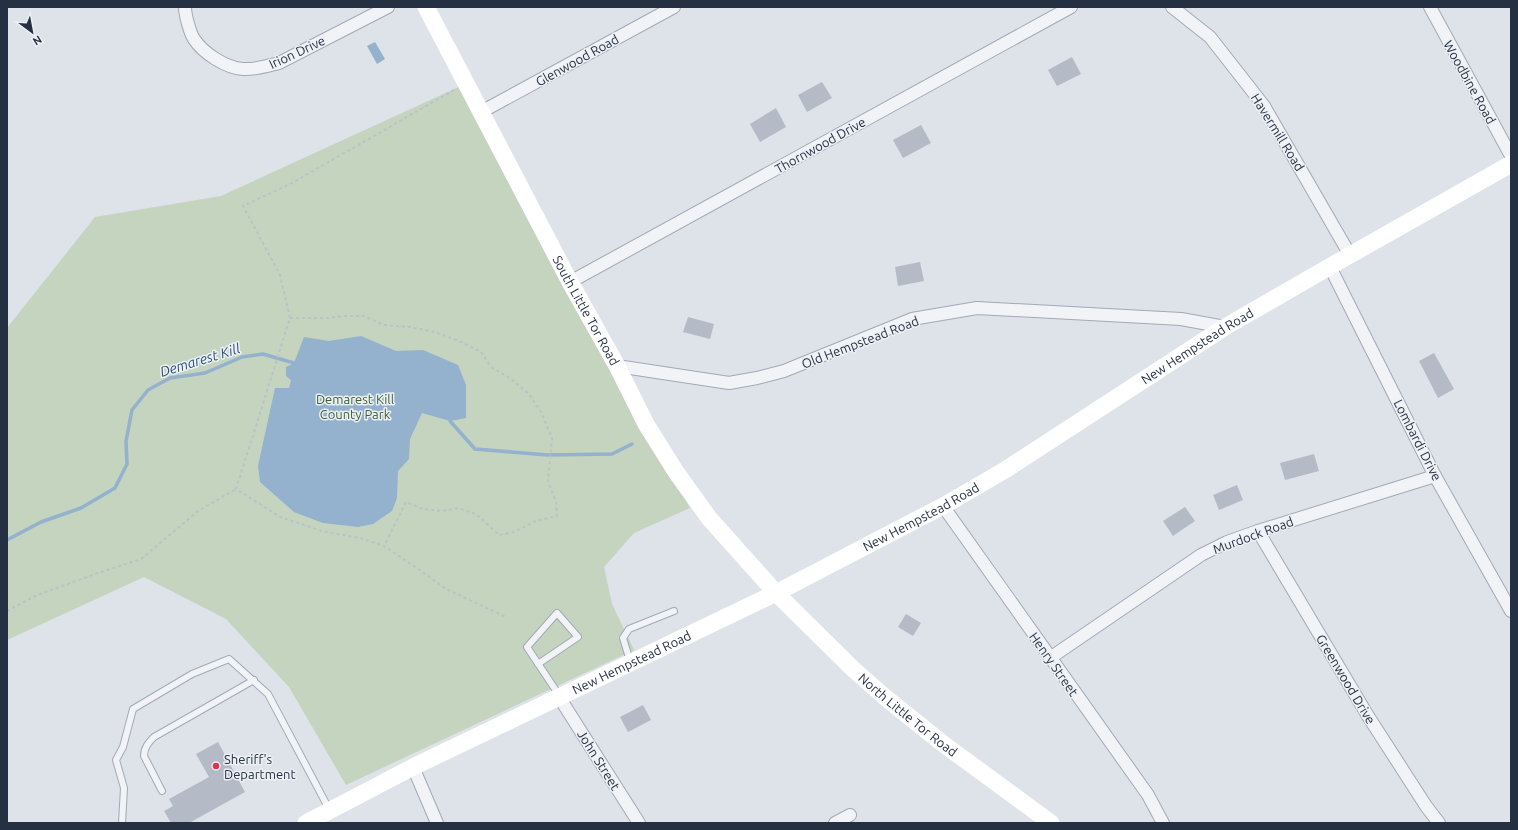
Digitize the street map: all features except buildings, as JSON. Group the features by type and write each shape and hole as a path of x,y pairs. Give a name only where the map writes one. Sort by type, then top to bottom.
{"street":[{"name":"Irion Drive","path":"185,7 185,13 194,39 209,55 224,64 242,69 260,69 279,63 388,7"},
{"name":"South Little Tor Road","path":"426,7 570,282 617,366 646,424 676,472 709,518 776,593"},
{"name":"Glenwood Road","path":"481,112 674,7"},
{"name":"Thornwood Drive","path":"570,282 1071,7"},
{"name":"Havermill Road","path":"1172,7 1210,37 1264,106 1350,255"},
{"name":"Woodbine Road","path":"1430,7 1511,156"},
{"name":"New Hempstead Road","path":"306,823 413,767 776,593 943,506 1005,470 1225,327 1511,164"},
{"name":"Lombardi Drive","path":"1330,267 1435,476 1511,611"},
{"name":"Old Hempstead Road","path":"617,366 729,383 784,371 912,319 977,308 1181,319 1225,327"},
{"name":"Murdock Road","path":"1050,658 1201,555 1227,542 1435,476"},
{"name":"Henry Street","path":"943,506 1148,796 1163,823"},
{"name":"Greenwood Drive","path":"1258,531 1368,716 1426,806 1440,823"},
{"name":"North Little Tor Road","path":"776,593 816,634 886,698 942,743 1051,823"},
{"name":"John Street","path":"559,697 639,823"},
{"path":"413,767 437,823"},
{"path":"835,823 850,815"}],"lane":[{"path":"630,663 623,638 629,629 674,611"},
{"path":"538,664 578,637 557,613 528,647 538,664 559,697"},
{"path":"122,823 124,788 116,760 123,747 132,709 192,674 229,659 268,694 330,810"},
{"path":"162,791 144,756 147,743 154,737 254,680"}],"path":[{"path":"7,611 35,596 95,574 141,560 198,511 236,489 290,318 280,275 243,206 292,183 457,88"},
{"path":"290,318 364,316 384,325 410,327 435,332 459,341 481,352 491,367 510,378 529,394 541,412 552,438 548,481 556,502 557,516 536,521 514,532 498,535 476,514 458,508 442,511 423,508 406,502 384,546"},
{"path":"236,489 280,517 322,531 360,538 384,546 446,589 506,617"}],"green space":[{"name":"Demarest Kill County Park","path":"463,85 690,508 634,533 604,567 612,604 634,650 346,785 289,687 226,619 144,577 7,640 7,328 95,217 221,196"}],"water":[{"path":"375,42 385,59 377,64 367,46"},
{"path":"361,336 396,351 423,350 458,365 466,385 466,418 450,421 422,413 410,439 409,459 398,471 397,498 392,511 373,524 358,527 323,523 294,512 260,482 258,466 275,388 289,388 291,380 286,376 286,367 294,363 304,337 329,341"}],"waterway":[{"name":"Demarest Kill","path":"7,540 41,522 81,508 115,488 127,464 126,441 132,410 148,390 170,378 205,373 242,357 263,354 294,363"},
{"path":"450,421 475,449 548,455 612,454 632,444"}],"place":[{"name":"Sheriff's Department","path":"216,766"}]}
